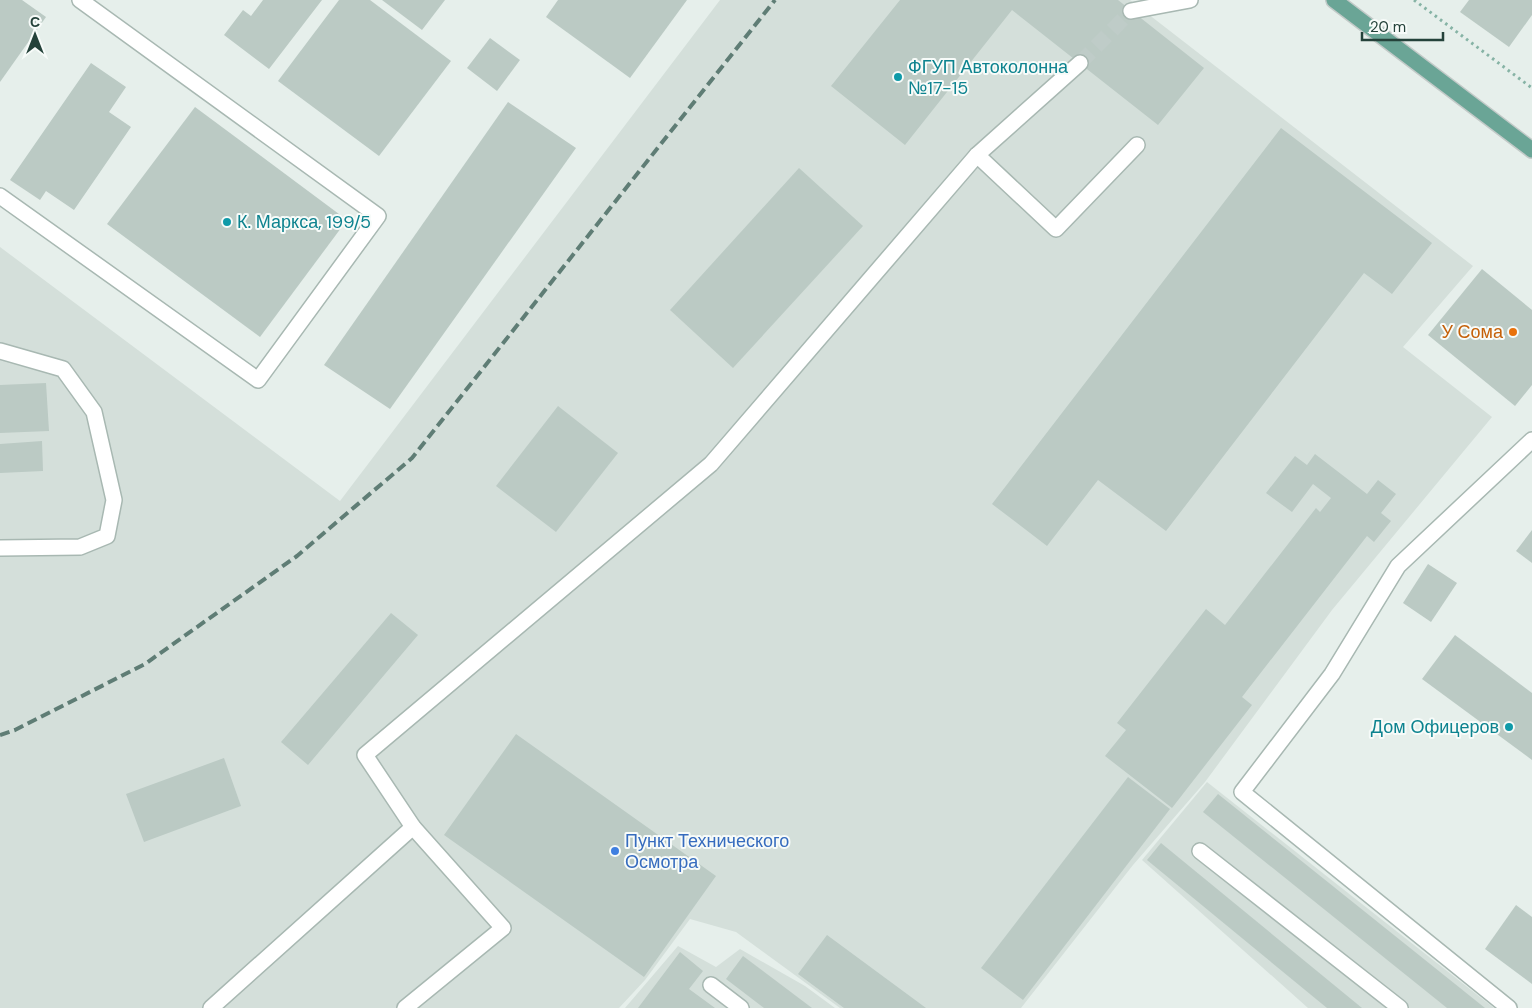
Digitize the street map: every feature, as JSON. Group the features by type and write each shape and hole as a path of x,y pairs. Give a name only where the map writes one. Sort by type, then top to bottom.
{"main road":[{"path":"1334,0 1532,150"}],"lane":[{"path":"0,196 258,380 378,216 80,0"},
{"path":"1131,11 1190,0"},
{"path":"406,1008 504,928 413,827 365,755 711,464 977,155 1080,63"},
{"path":"977,155 1056,229 1137,145"},
{"path":"0,351 63,369 94,412 114,500 108,536 80,547 0,548"},
{"path":"1509,1008 1242,792 1332,674 1398,566 1532,440"},
{"path":"211,1008 413,827"},
{"path":"1200,851 1400,1008"},
{"path":"711,985 741,1008"}],"path":[{"path":"1414,0 1532,88"}],"shaded area":[{"path":"720,0 1130,0 1473,266 1403,347 1492,417 1332,610 1205,782 1133,865 1021,1008 840,1008 736,932 690,919 645,980 619,1008 0,1008 0,247 340,501"},
{"path":"1207,782 1494,1008 1308,1008 1142,860"},
{"path":"678,946 716,967 740,949 805,986 835,1008 625,1008"}],"building":[{"path":"0,0 22,0 46,17 0,82"},
{"path":"263,0 322,0 269,69 224,35 243,10 251,16"},
{"path":"339,0 370,0 451,61 379,156 278,81"},
{"path":"382,0 445,0 422,30"},
{"path":"558,0 687,0 630,78 546,17"},
{"name":"ФГУП Автоколонна №17-15","path":"900,0 1118,0 1204,68 1158,125 1012,10 905,145 831,86"},
{"path":"1469,0 1532,0 1532,15 1509,47 1460,12"},
{"path":"490,38 520,60 497,91 467,68"},
{"path":"91,63 126,87 109,112 131,127 74,210 46,191 40,200 10,180"},
{"path":"508,102 576,148 390,409 324,365"},
{"name":"К. Маркса, 199/5","path":"195,107 347,220 260,337 107,224"},
{"path":"1281,128 1432,243 1392,294 1364,273 1166,531 1098,480 1047,546 992,504"},
{"path":"799,168 863,226 733,368 670,310"},
{"path":"1482,269 1532,310 1532,385 1515,406 1428,335"},
{"path":"46,383 49,431 0,433 0,385"},
{"path":"558,406 618,453 556,532 496,486"},
{"path":"42,441 43,471 0,473 0,444"},
{"path":"1315,454 1367,494 1378,480 1396,494 1381,513 1391,521 1374,542 1367,536 1242,697 1252,705 1172,808 1105,756 1126,730 1117,723 1206,609 1225,625 1316,508 1320,512 1331,498 1313,484 1292,512 1266,493 1295,456 1307,465"},
{"path":"1532,530 1532,563 1516,551"},
{"path":"1428,564 1457,583 1431,622 1403,603"},
{"path":"391,613 418,635 308,765 281,742"},
{"name":"Дом Офицеров","path":"1455,635 1532,693 1532,760 1422,679"},
{"path":"516,734 716,876 644,977 444,835"},
{"path":"224,758 241,806 144,842 126,794"},
{"path":"1128,777 1170,809 1023,1000 981,968"},
{"path":"1218,794 1485,1008 1447,1008 1203,812"},
{"path":"1161,843 1362,1008 1327,1008 1147,860"},
{"path":"1516,905 1532,917 1532,984 1485,949"},
{"path":"827,935 926,1008 844,1008 798,974"},
{"path":"680,952 703,971 689,989 715,1008 638,1008"},
{"path":"743,956 812,1008 764,1008 726,979"}],"tunnel":[{"path":"1080,63 1131,11"}],"railway":[{"path":"0,735 15,730 145,664 297,556 412,458 775,0"}],"place":[{"name":"ФГУП Автоколонна №17-15","path":"898,77"},
{"name":"К. Маркса, 199/5","path":"227,222"},
{"name":"У Сома","path":"1513,332"},
{"name":"Дом Офицеров","path":"1509,727"},
{"name":"Пункт Технического Осмотра","path":"615,851"}]}
